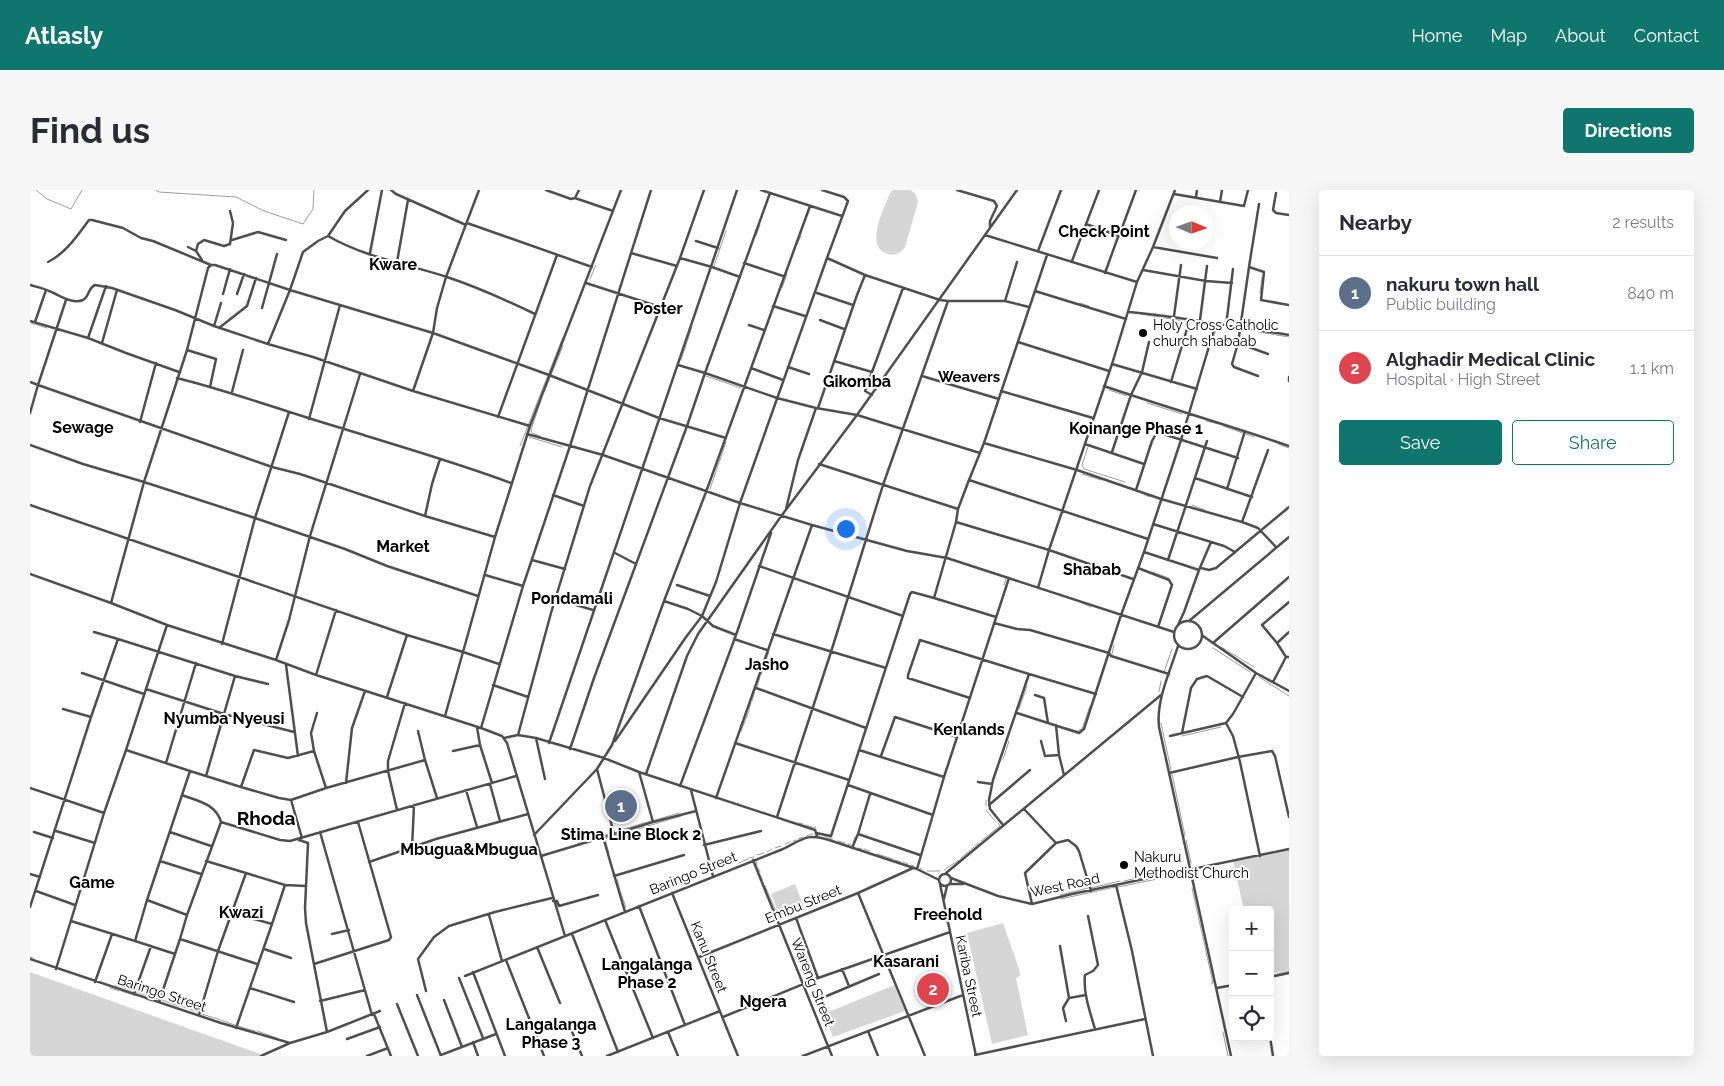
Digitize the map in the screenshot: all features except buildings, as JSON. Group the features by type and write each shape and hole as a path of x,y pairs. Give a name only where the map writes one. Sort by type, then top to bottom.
{"street":[{"path":"360,190 365,194"},
{"path":"268,344 303,252 328,236 345,211 368,190"},
{"path":"370,253 382,190"},
{"path":"391,190 408,200 466,224 592,267"},
{"path":"413,391 433,333 437,308 446,277 479,190"},
{"path":"546,190 613,211"},
{"path":"575,198 580,190"},
{"path":"445,716 484,574 527,434 621,190"},
{"path":"481,728 523,586 570,446 651,190"},
{"path":"518,735 584,506 677,266 704,190"},
{"path":"550,743 594,610 644,469 659,418 719,248 737,190"},
{"path":"761,190 842,216"},
{"path":"534,835 597,769 702,616 783,380 848,203 847,198 822,190"},
{"path":"957,190 994,201 997,206 990,221 990,227"},
{"path":"646,774 687,656 707,621 819,464 940,300 1017,190"},
{"path":"1038,252 1061,190"},
{"path":"1072,262 1098,190"},
{"path":"1105,272 1136,190"},
{"path":"1038,588 1049,550 1078,470 1137,282 1175,190"},
{"path":"1196,197 1197,190"},
{"path":"1220,202 1222,190"},
{"path":"1174,194 1244,206 1248,190"},
{"path":"570,749 770,193"},
{"path":"1276,193 1273,210 1276,213 1289,215"},
{"path":"397,262 408,200"},
{"path":"1258,376 1232,365 1238,343 1259,204"},
{"path":"612,745 810,206"},
{"path":"196,251 198,244 203,240 224,246 230,244 232,240 233,218 230,211"},
{"path":"48,262 60,255 77,237 89,220 123,228 141,238 211,264 433,333 549,375 659,418 726,438"},
{"path":"1086,224 1118,237"},
{"path":"232,240 258,232 286,240"},
{"path":"985,235 1137,282"},
{"path":"328,236 370,253 475,286 535,314"},
{"path":"696,241 719,248"},
{"path":"188,246 196,251 202,260"},
{"path":"1153,247 1217,258"},
{"path":"631,253 677,266"},
{"path":"262,308 277,254"},
{"path":"498,417 557,255"},
{"path":"934,598 947,558 958,509 984,443 1047,255"},
{"path":"680,258 740,277"},
{"path":"827,258 865,275 940,300 1005,301 1030,308"},
{"path":"1005,301 1017,262"},
{"path":"744,263 784,276"},
{"path":"111,603 144,482 187,350 208,268 211,264"},
{"path":"1174,316 1181,265"},
{"path":"1200,320 1207,266"},
{"path":"1249,267 1264,272 1261,300 1289,305"},
{"path":"223,294 230,269"},
{"path":"1226,326 1234,269"},
{"path":"1143,270 1232,283"},
{"path":"237,294 244,274"},
{"path":"786,511 798,460 865,275"},
{"path":"219,328 248,306 256,278"},
{"path":"586,283 660,307"},
{"path":"30,285 46,290 66,300 82,300 95,284 106,286 219,328 413,391 530,426"},
{"path":"88,338 106,286"},
{"path":"872,394 865,390 903,288"},
{"path":"35,322 46,290"},
{"path":"102,343 117,290"},
{"path":"1035,291 1126,320"},
{"path":"817,293 853,304"},
{"path":"30,413 55,329 66,300"},
{"path":"777,817 883,485 948,301"},
{"path":"214,326 221,303"},
{"path":"309,419 340,305"},
{"path":"773,306 806,316"},
{"path":"1129,312 1216,322 1226,326 1289,335"},
{"path":"1171,382 1190,319"},
{"path":"820,320 845,329"},
{"path":"30,321 88,338 126,354 179,372"},
{"path":"1017,713 1079,733 1086,725 1133,579 1144,552 1181,440 1216,322"},
{"path":"749,325 764,330"},
{"path":"1018,342 1109,371"},
{"path":"1112,452 1131,395 1142,372 1149,342"},
{"path":"1238,343 1268,354"},
{"path":"187,350 216,359 210,387"},
{"path":"232,393 243,350"},
{"path":"834,361 872,372"},
{"path":"140,422 156,363"},
{"path":"1112,364 1197,389"},
{"path":"678,365 777,398 857,415 980,453"},
{"path":"788,367 809,374"},
{"path":"751,368 783,380"},
{"path":"276,660 289,620 310,536 360,373"},
{"path":"922,376 999,399"},
{"path":"177,378 232,393 511,483"},
{"path":"30,382 272,467 300,474 495,538"},
{"path":"1104,386 1289,446"},
{"path":"1001,391 1093,418"},
{"path":"222,644 255,518 289,412"},
{"path":"1227,489 1245,431"},
{"path":"1136,490 1152,440 1157,432 1238,458"},
{"path":"527,434 603,455 706,492 812,525 907,551 947,558 1174,632"},
{"path":"1168,560 1207,441"},
{"path":"984,443 1078,470 1161,499 1242,522 1258,528 1276,547"},
{"path":"1085,444 1144,464"},
{"path":"30,445 83,464 310,536 387,566 478,596"},
{"path":"1242,522 1268,450"},
{"path":"425,516 440,459"},
{"path":"819,464 958,509"},
{"path":"1195,478 1252,496"},
{"path":"969,480 1148,539"},
{"path":"553,495 584,506"},
{"path":"30,505 407,635 499,664"},
{"path":"1144,552 1200,569 1212,570 1289,507"},
{"path":"956,522 1049,550 1133,579"},
{"path":"1153,524 1232,549 1235,552"},
{"path":"716,798 812,525"},
{"path":"680,786 735,637 772,529"},
{"path":"1178,625 1189,621 1289,537"},
{"path":"1202,636 1194,648 1186,649 1178,646 1175,642 1174,632 1184,612 1211,542"},
{"path":"615,553 636,564"},
{"path":"532,560 565,568"},
{"path":"760,566 903,616"},
{"path":"1138,568 1169,580 1172,585 1158,627"},
{"path":"30,574 111,603 167,626 276,660 316,676 477,726 504,738 518,735 536,738 604,758 680,786 740,804 814,830 817,834 852,848 915,868 931,875 939,882"},
{"path":"484,574 523,586"},
{"path":"1213,644 1289,577"},
{"path":"915,868 1009,578"},
{"path":"677,584 710,596"},
{"path":"933,815 848,785 849,780 911,592 996,617"},
{"path":"556,599 594,610"},
{"path":"664,601 688,609 735,637 768,650"},
{"path":"1273,682 1288,657 1262,625 1289,602"},
{"path":"316,676 336,610"},
{"path":"1189,621 1198,625 1202,636 1213,644 1256,673 1289,691"},
{"path":"994,622 1017,629 1026,629 1109,653 1111,656 1169,674"},
{"path":"56,969 104,813 167,626"},
{"path":"94,632 235,676 268,684"},
{"path":"1277,643 1289,632"},
{"path":"773,634 886,668"},
{"path":"387,698 407,635"},
{"path":"30,907 118,639"},
{"path":"970,698 908,678 910,666 921,639 1096,694"},
{"path":"1178,646 1162,694 1158,718 1231,1056"},
{"path":"166,763 196,663"},
{"path":"286,665 298,756"},
{"path":"82,673 144,694"},
{"path":"1170,736 1226,723 1244,697 1256,673"},
{"path":"1003,825 992,812 989,805 992,784 1029,674"},
{"path":"206,776 235,676"},
{"path":"1181,734 1191,688 1197,679 1207,676 1244,697"},
{"path":"493,685 528,696"},
{"path":"756,688 866,728"},
{"path":"146,689 224,714 294,732"},
{"path":"346,783 352,728 365,691"},
{"path":"931,875 946,873 1162,694"},
{"path":"1035,695 1044,698 1048,723"},
{"path":"397,810 388,771 388,761 405,703"},
{"path":"63,708 91,717"},
{"path":"317,713 311,733 314,751 326,788"},
{"path":"881,756 894,717 958,737"},
{"path":"1226,723 1233,736 1260,856"},
{"path":"477,726 480,745 500,821"},
{"path":"1056,726 1059,755 1064,775"},
{"path":"418,731 437,798"},
{"path":"504,738 565,936"},
{"path":"536,738 545,779"},
{"path":"1041,741 1045,756 1059,755"},
{"path":"735,743 849,780"},
{"path":"452,751 480,745"},
{"path":"126,750 241,787 291,800 326,788 426,760"},
{"path":"241,787 254,750 282,757 298,756 314,751"},
{"path":"859,750 944,777"},
{"path":"1169,773 1270,751 1274,753 1289,817"},
{"path":"597,769 614,834"},
{"path":"989,805 1030,770"},
{"path":"135,941 190,771"},
{"path":"639,772 653,822"},
{"path":"221,822 280,840 290,841 516,776"},
{"path":"978,782 992,784"},
{"name":"Baringo Street","path":"465,976 783,849 805,838 817,834 831,836 848,785"},
{"path":"30,788 104,813"},
{"path":"691,789 713,876"},
{"path":"466,790 477,828"},
{"path":"852,848 870,794"},
{"path":"159,1002 187,914 221,822 216,810 211,806 182,795"},
{"path":"291,800 302,838"},
{"path":"412,848 414,805"},
{"path":"1024,809 1056,844"},
{"path":"540,856 696,811"},
{"path":"369,862 528,814"},
{"path":"314,964 389,940 391,937 358,822"},
{"path":"56,830 95,843"},
{"path":"704,845 760,831"},
{"path":"34,832 53,838"},
{"path":"170,832 211,846"},
{"path":"320,832 365,990 391,1056"},
{"path":"858,834 920,855"},
{"path":"603,837 625,912"},
{"path":"298,839 308,843 306,922 326,1032"},
{"path":"1032,904 1025,872 1056,844 1068,840 1078,848 1091,891"},
{"name":"West Road","path":"946,873 964,884 998,896 1032,904 1289,849"},
{"path":"614,876 684,855"},
{"name":"Wareng Street","path":"754,860 832,1056"},
{"path":"160,861 201,874"},
{"path":"206,861 285,885 306,886"},
{"path":"943,900 954,866"},
{"name":"Embu Street","path":"699,957 915,868"},
{"path":"30,874 40,877"},
{"path":"199,1016 218,951 246,874"},
{"path":"939,882 940,875"},
{"name":"West Road","path":"939,882 949,885 964,884"},
{"name":"Kariba Street","path":"939,882 975,1055"},
{"path":"236,1028 285,885"},
{"path":"1116,885 1132,951 1153,1056"},
{"path":"36,891 75,905"},
{"name":"Kanu Street","path":"672,893 738,1056"},
{"path":"858,893 925,1056"},
{"path":"426,991 418,959 434,937 449,926 553,900 557,901 559,906 598,895"},
{"path":"147,900 187,914"},
{"path":"639,906 685,1025"},
{"path":"232,912 272,924"},
{"path":"489,915 504,960 544,1056"},
{"path":"1088,916 1098,966 1085,975 1086,995 1095,1029"},
{"path":"796,918 818,978"},
{"path":"71,920 175,954"},
{"path":"605,920 653,1038"},
{"path":"332,934 349,930"},
{"path":"723,1018 802,984 950,932"},
{"path":"95,982 112,934"},
{"path":"572,934 618,1052"},
{"path":"180,939 258,964"},
{"path":"134,994 151,946"},
{"path":"1060,946 1068,998 1063,1008 1066,1021"},
{"path":"538,947 560,1003"},
{"path":"264,949 291,958"},
{"name":"Baringo Street","path":"30,959 95,982 290,1044"},
{"path":"626,972 659,960"},
{"path":"842,969 849,986"},
{"path":"473,972 505,1056"},
{"path":"1274,976 1289,973"},
{"path":"822,998 879,974"},
{"path":"459,978 483,1038"},
{"path":"1217,988 1229,986"},
{"path":"250,988 294,1002"},
{"path":"320,1001 365,990"},
{"path":"417,995 441,1056 496,1034"},
{"path":"803,1056 963,995"},
{"path":"1068,998 1086,995"},
{"path":"444,1000 462,1047"},
{"path":"397,1004 418,1056"},
{"path":"261,1056 380,1011"},
{"path":"607,1056 720,1011"},
{"path":"975,1055 1146,1019"},
{"path":"568,1022 582,1056"},
{"path":"348,1039 380,1027"},
{"path":"868,1031 878,1056"},
{"path":"668,1032 678,1056"},
{"path":"1271,1041 1274,1056"},
{"path":"472,1042 478,1056"},
{"path":"367,1056 388,1048"}],"shaded area":[{"path":"893,190 911,190 916,195 918,202 905,247 893,255 881,250 877,243 876,235 890,193"},
{"path":"1289,848 1289,970 1274,973 1274,906 1243,906 1233,861"},
{"path":"795,884 805,910 781,919 771,894"},
{"path":"1003,923 1019,969 1020,976 1016,978 1028,1035 992,1044 967,933"},
{"path":"30,972 260,1054 261,1056 30,1056"},
{"path":"894,985 905,1011 833,1037 824,1014"}],"waterway":[{"path":"36,190 47,199 71,209 82,190"},
{"path":"156,190 159,192 236,197 264,211 303,224 313,209 314,190"},
{"path":"756,236 760,225"},
{"path":"714,266 726,231"},
{"path":"797,244 801,236"},
{"path":"590,279 596,265"},
{"path":"782,288 787,274"},
{"path":"1260,293 1262,277"},
{"path":"661,313 664,302"},
{"path":"1080,303 1089,306"},
{"path":"1141,314 1184,321"},
{"path":"31,323 47,328"},
{"path":"681,360 692,327"},
{"path":"1212,343 1216,329"},
{"path":"1259,332 1289,337"},
{"path":"520,446 563,337"},
{"path":"544,392 563,346"},
{"path":"706,376 741,388"},
{"path":"1109,390 1127,396"},
{"path":"540,436 532,433 531,430 541,400"},
{"path":"1147,403 1182,414"},
{"path":"1206,421 1219,424"},
{"path":"1223,426 1243,433"},
{"path":"1246,434 1254,437"},
{"path":"529,437 562,447"},
{"path":"710,489 726,442"},
{"path":"1278,444 1289,448"},
{"path":"1088,447 1082,465 1084,469 1125,482"},
{"path":"1082,474 1101,480"},
{"path":"1145,495 1150,497"},
{"path":"1192,505 1205,510"},
{"path":"1152,572 1169,578"},
{"path":"1004,585 1006,579"},
{"path":"1082,603 1091,607"},
{"path":"776,632 780,619"},
{"path":"1112,654 1114,645"},
{"path":"1221,647 1254,667"},
{"path":"1213,648 1250,672"},
{"path":"1164,672 1172,649"},
{"path":"766,661 769,651"},
{"path":"761,675 765,663"},
{"path":"757,687 760,677"},
{"path":"1259,677 1289,696"},
{"path":"1159,692 1161,681"},
{"path":"1019,709 1027,686"},
{"path":"752,701 755,690"},
{"path":"749,710 751,703"},
{"path":"1067,728 1077,731 1082,729 1090,706"},
{"path":"741,731 749,711"},
{"path":"1161,723 1171,770"},
{"path":"1182,736 1221,727"},
{"path":"1003,759 1009,741"},
{"path":"1172,774 1185,836"},
{"path":"986,800 986,806"},
{"path":"986,810 996,822"},
{"path":"655,820 679,813"},
{"path":"609,853 605,839 681,816"},
{"path":"617,831 651,821"},
{"path":"799,823 803,824"},
{"path":"981,841 1000,826 998,823"},
{"path":"805,825 816,828"},
{"path":"596,837 612,833"},
{"path":"806,836 813,834"},
{"path":"822,835 833,839"},
{"path":"798,839 803,837"},
{"path":"853,843 855,837"},
{"path":"584,841 592,838"},
{"path":"1186,840 1191,863"},
{"path":"578,843 582,841"},
{"path":"838,841 845,843"},
{"path":"785,844 790,842"},
{"path":"961,858 979,843"},
{"path":"775,848 781,846"},
{"path":"858,848 862,849"},
{"path":"767,852 772,849"},
{"path":"864,849 870,851"},
{"path":"757,855 764,853"},
{"path":"877,854 893,859"},
{"path":"749,858 754,857"},
{"path":"739,863 748,859"},
{"path":"895,860 901,862"},
{"path":"944,870 959,860"},
{"path":"756,861 757,866"},
{"path":"903,862 908,864"},
{"path":"758,868 760,872"},
{"path":"1158,873 1181,869"},
{"path":"927,871 940,871"},
{"path":"1124,881 1155,874"},
{"path":"1118,887 1182,874"},
{"path":"760,875 762,879"},
{"path":"617,879 619,886"},
{"path":"1091,888 1120,881"},
{"path":"765,886 780,920"},
{"path":"619,887 626,908"},
{"path":"1061,899 1115,887"},
{"path":"1060,895 1088,888"},
{"path":"1192,888 1213,983 1211,984"},
{"path":"1274,975 1289,971"},
{"path":"115,985 134,991"},
{"path":"110,988 119,991"},
{"path":"121,991 137,996"},
{"path":"136,992 158,999"},
{"path":"146,999 151,1001"},
{"path":"162,1000 178,1006"},
{"path":"184,1007 198,1012"},
{"path":"202,1014 214,1018"},
{"path":"215,1018 235,1025"},
{"path":"238,1026 251,1030"},
{"path":"257,1031 277,1038"},
{"path":"1223,1032 1228,1056"}],"place":[{"name":"Holy Cross Catholic church shabaab","path":"1143,333"},
{"name":"nakuru town hall","path":"621,806"},
{"name":"Nakuru Methodist Church","path":"1124,865"},
{"name":"Alghadir Medical Clinic","path":"933,989"}],"district":[{"name":"Check Point","path":"1104,231"},
{"name":"Kware","path":"393,264"},
{"name":"Poster","path":"658,308"},
{"name":"Weavers","path":"969,377"},
{"name":"Gikomba","path":"857,381"},
{"name":"Sewage","path":"83,427"},
{"name":"Koinange Phase 1","path":"1136,428"},
{"name":"Market","path":"403,546"},
{"name":"Shabab","path":"1092,569"},
{"name":"Pondamali","path":"572,598"},
{"name":"Jasho","path":"767,664"},
{"name":"Nyumba Nyeusi","path":"224,718"},
{"name":"Kenlands","path":"969,729"},
{"name":"Rhoda","path":"266,818"},
{"name":"Stima Line Block 2","path":"631,834"},
{"name":"Mbugua&Mbugua","path":"469,849"},
{"name":"Game","path":"92,882"},
{"name":"Kwazi","path":"241,912"},
{"name":"Freehold","path":"948,914"},
{"name":"Kasarani","path":"906,961"},
{"name":"Langalanga Phase 2","path":"647,973"},
{"name":"Ngera","path":"763,1001"},
{"name":"Langalanga Phase 3","path":"551,1033"}]}
